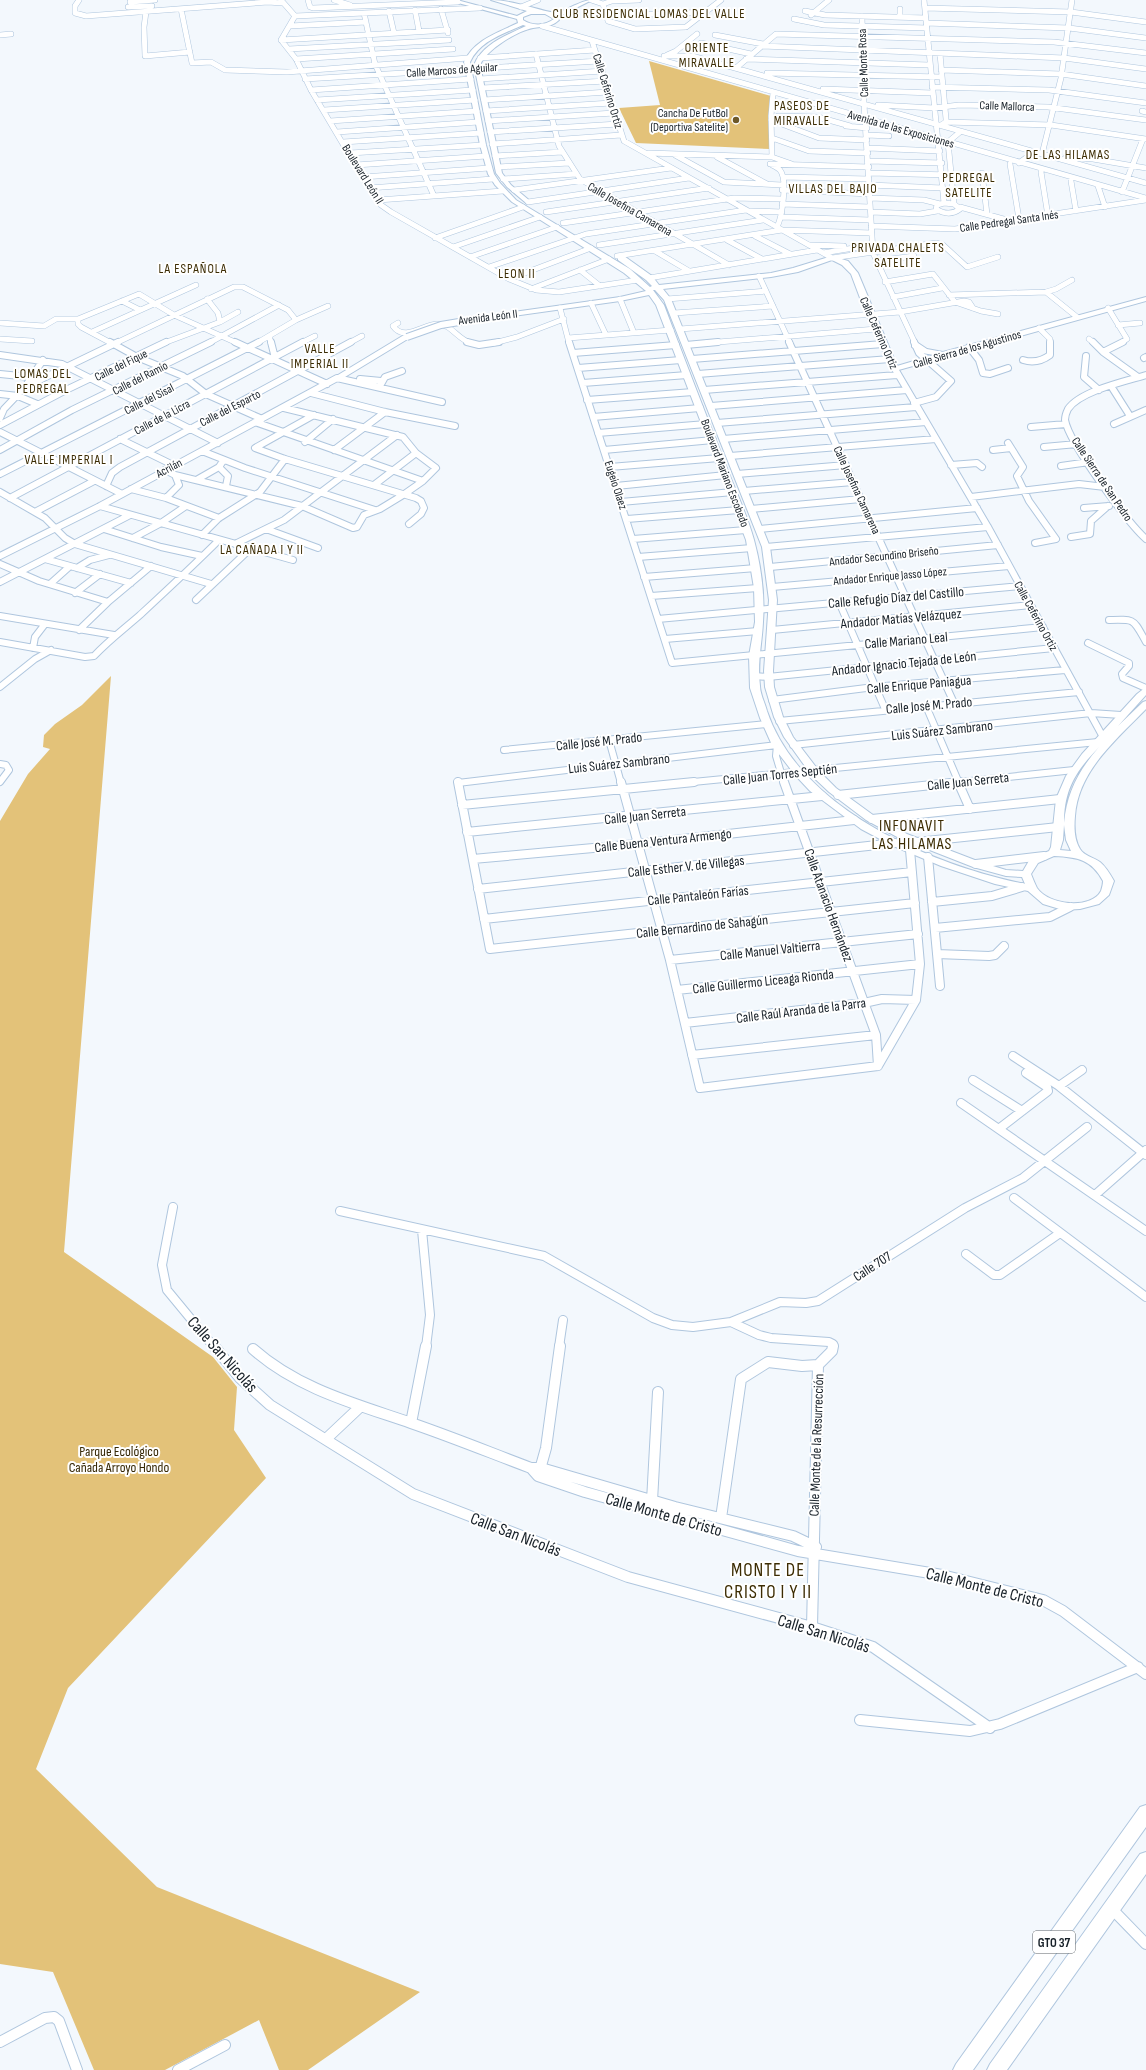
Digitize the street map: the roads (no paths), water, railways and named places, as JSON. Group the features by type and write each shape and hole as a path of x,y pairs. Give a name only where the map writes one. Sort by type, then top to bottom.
{"main road":[{"name":"GTO 37","path":"962,2070 1146,1814"},
{"name":"GTO 37","path":"996,2070 1146,1860"}],"street":[{"path":"79,0 74,11 77,15 146,12 281,1 295,16 480,8"},
{"path":"126,13 130,1 154,0 152,6 153,11"},
{"path":"192,0 195,8"},
{"path":"308,0 311,8 458,2"},
{"path":"334,0 356,6"},
{"path":"377,0 393,5"},
{"path":"420,0 431,3"},
{"path":"450,0 488,10 532,26 542,26 556,21 555,16"},
{"path":"494,0 535,12"},
{"path":"521,7 538,0"},
{"path":"181,9 192,63 214,63 225,70 287,72 468,58 480,45 520,21 523,15 535,12 546,12 555,16 589,1 603,6 612,1 639,0"},
{"path":"603,6 607,20 635,29 648,29 686,27 721,0"},
{"path":"802,21 830,0"},
{"path":"924,0 929,65 942,163 942,203"},
{"path":"1042,154 1056,108 1067,43 1072,0"},
{"path":"488,10 506,10 507,6 504,3"},
{"path":"814,3 823,5"},
{"path":"128,7 152,6"},
{"path":"546,12 559,6"},
{"path":"849,16 850,8"},
{"path":"925,8 1071,12 1146,22"},
{"path":"441,9 455,59"},
{"path":"874,17 875,9"},
{"path":"900,9 900,17"},
{"path":"415,10 419,31"},
{"path":"389,11 394,33"},
{"path":"805,11 849,16 900,17 926,20 1069,28 1146,38"},
{"path":"146,12 144,27 146,44 145,56 190,52"},
{"path":"606,16 707,12"},
{"path":"364,13 375,64 434,196"},
{"path":"295,16 290,26 284,31 281,40 448,30"},
{"name":"Calle Monte Rosa","path":"862,16 873,253 915,345 926,360 951,381 936,397 915,405"},
{"path":"794,19 818,24 927,28"},
{"path":"290,26 366,22"},
{"path":"480,58 490,48 532,26"},
{"name":"Avenida de las Exposiciones","path":"542,26 1146,199"},
{"path":"0,34 11,34"},
{"path":"664,56 676,51 698,34"},
{"path":"736,68 776,34 1067,43 1146,53"},
{"path":"715,35 762,45 929,52 940,54 1064,58 1146,69"},
{"name":"Boulevard León II","path":"281,40 296,59 311,90 350,153 369,188 378,200 391,212 509,279 531,289 558,292 638,280"},
{"path":"289,49 449,40"},
{"name":"Calle Ceferino Ortiz","path":"592,41 603,71 621,135 626,142 817,250 849,265 896,372 971,497 1065,670 1092,713 1100,740"},
{"path":"701,43 751,54"},
{"path":"296,59 452,49"},
{"path":"480,58 595,50"},
{"name":"Calle Josefina Camarena","path":"536,54 540,64 557,139 562,152 582,182 728,265"},
{"path":"940,54 946,122"},
{"path":"648,57 692,56 1146,183"},
{"name":"Boulevard Mariano Escobedo","path":"468,58 468,69 471,79 484,100 490,132 489,151"},
{"name":"Boulevard Mariano Escobedo","path":"480,58 478,69 480,78 475,100 478,122 489,151 493,168 493,179 503,191 649,278 652,290 660,305 733,492 752,548 756,568 759,609 758,631 754,656 754,676 757,696 767,724 778,745 798,773 822,796 854,820 910,850 999,882 1026,887"},
{"path":"746,59 929,65"},
{"name":"Calle Marcos de Aguilar","path":"305,79 540,64 599,62"},
{"path":"941,70 1061,74 1146,86"},
{"path":"480,78 603,71"},
{"path":"754,73 931,78 941,77"},
{"path":"311,90 471,79"},
{"path":"317,100 606,81"},
{"path":"811,89 932,90 943,87 1059,91 1146,103"},
{"path":"484,100 608,92"},
{"path":"772,157 771,120 773,93"},
{"path":"324,110 475,100"},
{"path":"486,111 611,103"},
{"name":"Calle Mallorca","path":"866,104 934,108 959,105 1056,108 1146,120"},
{"path":"330,121 477,111"},
{"path":"488,122 614,113"},
{"path":"778,116 808,117 832,125 867,128"},
{"path":"771,120 819,138 867,138 889,136"},
{"path":"337,132 403,126 478,122"},
{"path":"937,125 946,122 1051,125 1145,139 1122,192"},
{"path":"490,132 618,124"},
{"path":"960,132 948,142 954,204 958,210 999,223"},
{"path":"343,142 481,133"},
{"path":"356,165 418,160 489,151 557,139 621,135"},
{"path":"912,137 932,138"},
{"path":"772,138 809,151 940,150"},
{"path":"350,153 413,149 562,152"},
{"path":"1019,163 1034,152"},
{"path":"645,153 772,157 792,164"},
{"path":"674,154 724,182 768,185 782,188 924,200 954,204"},
{"path":"715,156 768,185"},
{"path":"756,156 780,170 783,177 782,214 777,227"},
{"path":"1057,158 1083,158 1146,168"},
{"path":"869,161 942,163"},
{"path":"363,177 569,163"},
{"path":"770,164 792,164 952,175"},
{"path":"1010,164 1019,220"},
{"name":"Boulevard Mariano Escobedo","path":"493,168 526,204"},
{"path":"514,190 582,182 671,168"},
{"path":"1041,172 1048,216"},
{"path":"982,173 987,214"},
{"path":"503,179 576,174"},
{"path":"783,177 869,179"},
{"path":"435,238 526,204 689,178"},
{"path":"369,188 493,179"},
{"path":"1071,181 1076,211"},
{"path":"869,185 943,188"},
{"path":"1098,186 1105,207"},
{"path":"453,247 543,215 617,201 709,188"},
{"path":"378,200 503,191"},
{"path":"470,257 560,225 635,211 727,198 920,214 937,211 944,213 958,210 987,214 1010,221"},
{"name":"Calle Pedregal Santa Inés","path":"489,267 579,236 654,223 747,211 871,223 955,229 1048,216 1146,199"},
{"path":"937,211 935,208 942,203"},
{"path":"509,279 595,247 763,220"},
{"path":"531,289 613,257 655,250 754,236 782,230 872,233"},
{"path":"754,236 790,254"},
{"path":"727,240 762,259"},
{"path":"832,258 939,243 964,266 971,268 987,260 998,257"},
{"path":"809,245 858,247"},
{"path":"823,253 872,245"},
{"path":"655,250 689,270"},
{"path":"649,278 689,270 817,250"},
{"path":"876,261 914,256"},
{"name":"Boulevard Mariano Escobedo","path":"613,257 638,280 667,299 674,313 766,547 772,587 772,630 768,677 772,700 779,721 793,745 813,771 838,795 889,830 976,864 1014,875 1026,874"},
{"name":"Avenida León II","path":"337,378 407,337 429,327 452,322 620,299 652,290 718,282 795,270 832,258"},
{"path":"580,270 600,286"},
{"path":"885,282 933,274 942,288 955,302"},
{"name":"Calle Josefina Camarena","path":"759,276 954,703"},
{"path":"949,295 1046,292 1056,290 1072,280"},
{"path":"92,332 196,285"},
{"path":"25,387 207,299 239,286 291,312 296,320"},
{"path":"893,297 942,288"},
{"path":"667,299 766,291"},
{"path":"1046,292 1077,317"},
{"path":"0,331 3,323 44,326 56,319 78,319 137,294 174,315 266,356 274,358 327,384"},
{"path":"207,299 218,313 220,322"},
{"path":"620,299 634,333"},
{"path":"1120,305 1146,299"},
{"path":"122,301 140,310"},
{"path":"680,329 900,312 955,302 998,314"},
{"path":"591,303 606,335"},
{"name":"Calle del Ramio","path":"0,450 18,442 71,411 116,391 223,337 279,305"},
{"path":"1120,305 1146,305"},
{"name":"Calle Sierra de los Agustinos","path":"896,372 914,364 969,347 1120,305"},
{"name":"Calle del Sisal","path":"0,474 249,348 296,320 328,306"},
{"path":"674,313 773,306"},
{"name":"Eugeio Olaez","path":"560,308 587,400 610,467 672,663 754,656"},
{"path":"1103,352 1126,341 1108,308"},
{"name":"Calle del Fique","path":"0,425 37,404 181,335 220,322 238,312"},
{"path":"78,319 79,326 137,357 187,379 206,394 262,419"},
{"path":"398,323 393,326 395,329 403,333 410,333 426,326 439,324 446,326 465,342 483,345 509,338 564,319"},
{"path":"1118,325 1140,323"},
{"name":"Calle Sierra de los Agustinos","path":"1023,360 1035,362 1050,355 1050,339 1039,328"},
{"path":"686,345 876,329"},
{"path":"568,338 670,330"},
{"path":"269,336 274,358"},
{"name":"Calle de la Licra","path":"10,498 315,336"},
{"name":"Calle del Esparto","path":"106,486 114,470 300,371 362,336"},
{"path":"0,339 32,341"},
{"path":"1089,339 1103,352 1138,377"},
{"path":"692,359 883,344"},
{"path":"573,353 676,345"},
{"path":"915,345 925,351 946,354"},
{"path":"969,347 979,360 983,373 993,373 1008,368"},
{"path":"266,356 272,349"},
{"path":"0,355 43,360 67,366 90,379 166,415 218,443"},
{"path":"1086,356 1084,377 1099,390"},
{"path":"583,383 688,377 800,365 890,359"},
{"path":"0,416 9,401 18,396 25,387 30,377 43,360"},
{"path":"578,368 682,360"},
{"path":"380,387 381,381 389,375 402,371"},
{"path":"704,390 896,372"},
{"path":"0,374 30,377"},
{"name":"Calle Sierra de San Pedro","path":"1145,538 1134,528 1093,470 1066,424 1065,414 1073,403 1099,390 1146,375"},
{"path":"337,378 442,402"},
{"name":"Acrilán","path":"0,556 100,506 255,422 284,408 337,378"},
{"path":"350,381 365,379 381,381"},
{"path":"1110,386 1130,416"},
{"path":"711,406 907,390"},
{"path":"587,400 693,392"},
{"path":"311,393 385,412 455,426"},
{"path":"0,394 18,396 37,404"},
{"path":"717,423 915,405"},
{"path":"220,467 234,481 258,494 302,506 351,528 357,527 364,515 403,495 423,481 436,468 416,453 407,439 397,435 284,408"},
{"path":"593,417 700,408"},
{"path":"1114,424 1146,410"},
{"path":"334,450 385,412"},
{"path":"314,415 255,448 285,459 416,498 424,505 423,512 409,524"},
{"path":"305,442 333,419"},
{"path":"255,422 305,442 366,459 423,481"},
{"path":"723,439 926,422"},
{"path":"598,433 706,424"},
{"path":"1031,427 1066,424"},
{"path":"1,433 122,494"},
{"path":"236,544 284,520 321,490 343,476 397,435"},
{"path":"120,439 174,466"},
{"path":"730,456 936,439"},
{"path":"604,450 713,440"},
{"path":"1044,447 1078,444"},
{"path":"993,450 1010,445 1023,467 1017,476 1022,491 1032,508 1056,539 1053,541 1035,543"},
{"path":"202,451 223,460 273,477 321,490 375,510"},
{"path":"374,485 416,453"},
{"path":"610,467 719,458"},
{"path":"202,535 219,518 245,500 258,494 273,477 285,459"},
{"path":"198,479 220,467 223,460"},
{"path":"1061,466 1089,462"},
{"path":"951,465 977,463 982,467"},
{"path":"737,474 846,465"},
{"path":"166,470 175,475 226,486 234,481"},
{"path":"1079,484 1088,477 1093,470"},
{"path":"166,498 179,486 175,475"},
{"path":"616,486 726,475"},
{"path":"35,512 94,481"},
{"path":"226,486 234,481"},
{"path":"744,491 854,482"},
{"path":"971,497 1079,484 1105,487"},
{"path":"131,489 166,498 219,518"},
{"path":"0,492 35,512 65,538 75,544 211,584"},
{"path":"621,502 733,492"},
{"path":"751,509 861,499"},
{"path":"1084,508 1118,504"},
{"path":"100,506 293,560"},
{"path":"133,538 161,523 186,506"},
{"name":"Calle Sierra de San Pedro","path":"1071,537 1090,534 1092,521 1108,506"},
{"path":"759,529 869,517 977,508"},
{"path":"627,520 739,510"},
{"path":"0,582 130,515"},
{"path":"766,547 988,527"},
{"path":"104,529 202,556"},
{"path":"266,529 318,548"},
{"path":"633,539 746,530"},
{"path":"0,642 91,657 114,635 134,620 183,576 219,540"},
{"name":"Andador Secundino Briseño","path":"770,567 998,545"},
{"path":"638,557 752,548"},
{"path":"196,600 211,584 250,549"},
{"path":"77,568 90,560 110,555"},
{"path":"45,559 69,567 131,583"},
{"path":"0,564 17,573 75,593 108,602"},
{"path":"78,630 108,602 151,566"},
{"name":"Andador Enrique Jasso López","path":"772,587 1009,566"},
{"path":"50,584 69,567"},
{"path":"644,577 756,568"},
{"path":"75,593 100,574"},
{"name":"Calle Refugio Díaz del Castillo","path":"759,609 1020,586"},
{"path":"651,596 758,588"},
{"path":"839,602 874,687 886,709"},
{"name":"Andador Matías Velázquez","path":"772,630 1031,605"},
{"path":"658,619 759,609"},
{"path":"0,616 114,635"},
{"path":"1109,620 1129,620 1136,622 1146,642"},
{"path":"35,659 31,648 36,637 45,624"},
{"name":"Calle Mariano Leal","path":"754,656 857,644 926,639 1043,627"},
{"path":"665,639 758,631"},
{"path":"1026,887 1026,874 1034,861 1048,855 1057,846 1060,799 1074,770 1121,715 1146,689 1122,678 1122,674 1129,666 1129,663 1088,643"},
{"name":"Andador Ignacio Tejada de León","path":"754,676 768,677 1054,648"},
{"path":"0,687 35,659 51,650"},
{"name":"Calle Enrique Paniagua","path":"772,700 874,687 945,682 1065,670"},
{"name":"Calle José M. Prado","path":"779,721 886,709 1079,692"},
{"path":"1079,855 1070,838 1069,818 1077,785 1090,764 1146,704"},
{"path":"926,706 970,809"},
{"path":"1092,713 1121,715"},
{"name":"Luis Suárez Sambrano","path":"793,745 936,731 1092,713"},
{"name":"Calle José M. Prado","path":"504,750 767,724"},
{"path":"609,740 652,900 670,960 700,1088 878,1066 916,1000 920,964 910,850"},
{"name":"Calle Juan Torres Septién","path":"462,805 798,773 1100,740"},
{"name":"Luis Suárez Sambrano","path":"462,805 458,783 461,780 778,745"},
{"name":"Calle Atanacio Hernández","path":"778,745 776,756 781,774 876,1036 878,1066"},
{"path":"0,764 6,765 9,770 0,782"},
{"name":"Calle Juan Serreta","path":"838,795 1074,770"},
{"name":"Calle Juan Serreta","path":"467,832 822,796"},
{"path":"872,819 1060,799"},
{"path":"462,805 484,920"},
{"name":"Calle Buena Ventura Armengo","path":"473,859 637,844 854,820"},
{"path":"917,842 1058,827"},
{"name":"Calle Esther V. de Villegas","path":"478,889 879,846 895,843"},
{"path":"935,928 1050,917 1070,907 1092,904 1106,894 1109,887 1108,879 1101,868 1089,859 1079,855 1048,855 976,864"},
{"path":"928,857 940,986"},
{"name":"Calle Pantaleón Farías","path":"484,920 912,872"},
{"path":"1026,887 1046,901 1070,907"},
{"path":"932,902 1002,894 1026,887"},
{"name":"Calle Bernardino de Sahagún","path":"484,920 489,948 493,949 915,902"},
{"name":"Calle Manuel Valtierra","path":"670,960 918,934"},
{"path":"937,954 989,956 995,955 1004,946"},
{"name":"Calle Guillermo Liceaga Rionda","path":"677,990 920,964"},
{"name":"Calle Raúl Aranda de la Parra","path":"685,1023 864,1003 882,999 916,1000"},
{"path":"692,1055 876,1036"},
{"path":"1013,1056 1058,1086 1145,1152 1095,1195"},
{"path":"1058,1086 1082,1070"},
{"path":"1000,1128 1048,1091 1048,1089 1026,1073"},
{"path":"973,1080 1022,1111"},
{"path":"962,1103 1146,1231"},
{"name":"Calle 707","path":"731,1322 780,1302 806,1303 818,1301 965,1208 1023,1178 1087,1127"},
{"path":"1014,1198 1144,1293"},
{"name":"Calle San Nicolás","path":"173,1207 162,1265 167,1290 240,1378 270,1404 413,1494 628,1577 812,1627 873,1647 990,1728"},
{"path":"340,1211 544,1256 661,1322 694,1327 731,1322"},
{"path":"411,1423 429,1330 430,1316 422,1230"},
{"path":"966,1254 994,1275 1000,1275 1060,1233"},
{"path":"252,1349 275,1369 361,1406 411,1423 540,1472 546,1448 563,1320"},
{"name":"Calle Monte de la Resurrección","path":"731,1322 765,1336 831,1343 834,1346 832,1351 818,1365 812,1627"},
{"path":"721,1518 739,1383 746,1375 768,1362 802,1366 818,1365"},
{"path":"652,1501 658,1392"},
{"path":"326,1439 361,1406"},
{"name":"Calle Monte de Cristo","path":"540,1472 793,1536 813,1550"},
{"name":"Calle Monte de Cristo","path":"540,1472 585,1492 673,1517 813,1550 826,1555 942,1575 1043,1600 1063,1611 1142,1670"},
{"path":"673,1517 674,1507"},
{"path":"860,1720 970,1731 990,1728 1142,1670"},
{"path":"1111,1908 1146,1944"},
{"path":"0,2042 45,2018 51,2016 56,2017 60,2021 78,2070"},
{"path":"178,2070 225,2045"}],"place":[{"name":"Cancha De FutBol (Deportiva Satelite)","path":"736,120"}],"district":[{"name":"CLUB RESIDENCIAL LOMAS DEL VALLE","path":"649,13"},
{"name":"ORIENTE MIRAVALLE","path":"707,54"},
{"name":"PASEOS DE MIRAVALLE","path":"802,112"},
{"name":"DE LAS HILAMAS","path":"1068,154"},
{"name":"PEDREGAL SATELITE","path":"969,184"},
{"name":"VILLAS DEL BAJIO","path":"833,188"},
{"name":"PRIVADA CHALETS SATELITE","path":"898,254"},
{"name":"LA ESPAÑOLA","path":"193,268"},
{"name":"LEON II","path":"517,273"},
{"name":"VALLE IMPERIAL II","path":"320,356"},
{"name":"LOMAS DEL PEDREGAL","path":"43,380"},
{"name":"VALLE IMPERIAL I","path":"69,459"},
{"name":"LA CAÑADA I Y II","path":"262,549"},
{"name":"INFONAVIT LAS HILAMAS","path":"912,834"},
{"name":"MONTE DE CRISTO I Y II","path":"768,1580"}],"park label":[{"name":"Parque Ecológico Cañada Arroyo Hondo","path":"119,1460"}]}
